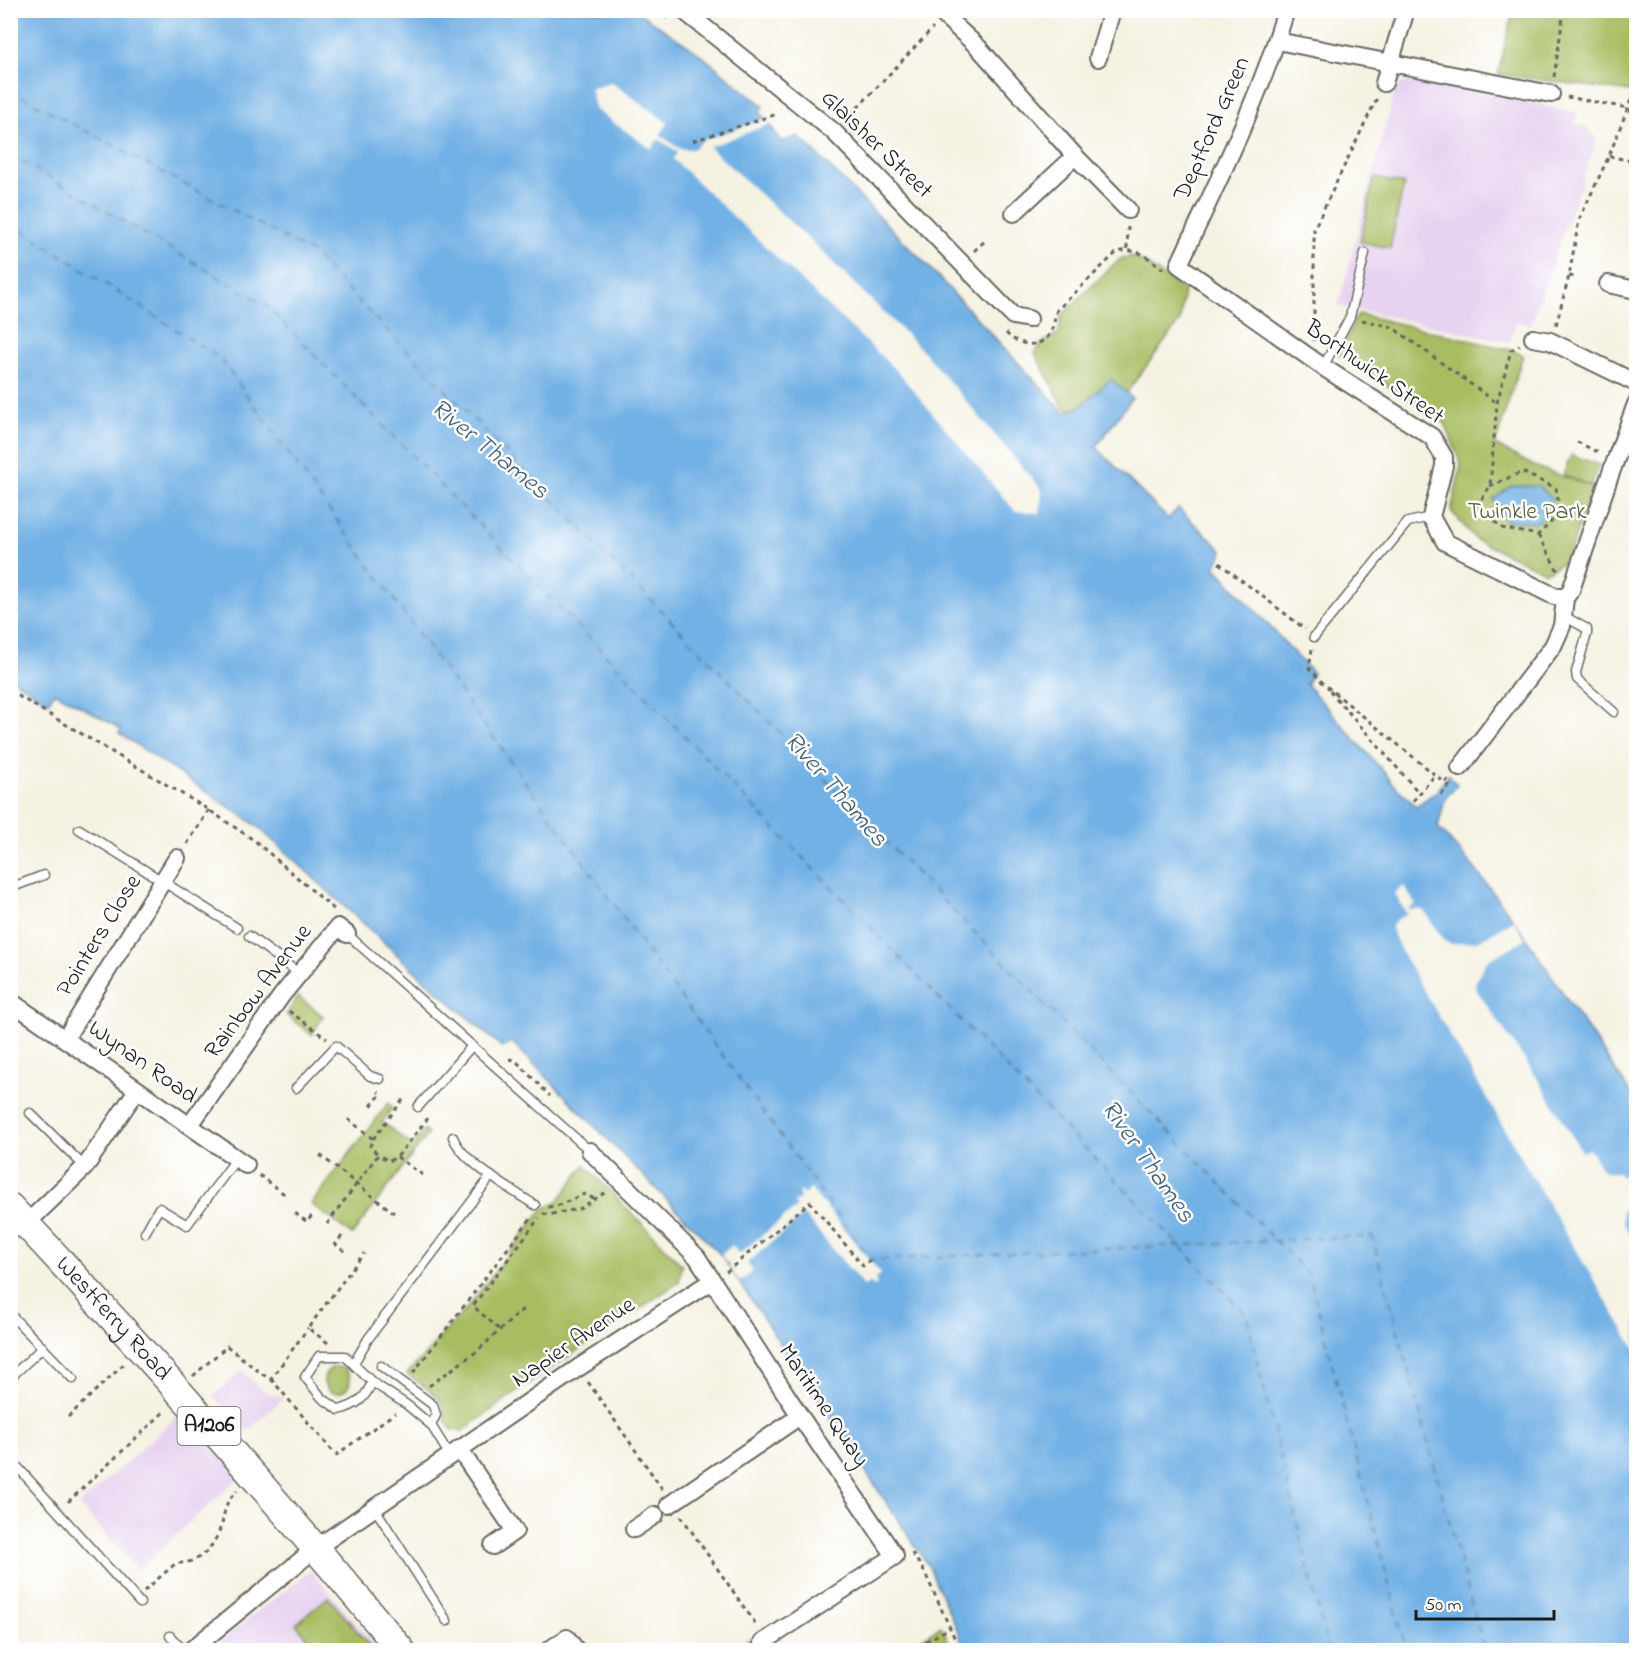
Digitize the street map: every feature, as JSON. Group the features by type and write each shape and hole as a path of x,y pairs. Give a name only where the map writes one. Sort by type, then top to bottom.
{"main road":[{"name":"Westferry Road","path":"16,1223 140,1349 316,1548 401,1650"}],"street":[{"path":"1098,58 1112,10"},
{"name":"Deptford Green","path":"1179,265 1253,104 1286,10"},
{"path":"1384,83 1406,10"},
{"path":"942,13 978,48 1075,156 1128,210"},
{"name":"Glaisher Street","path":"684,14 834,132 1013,316 1029,319"},
{"path":"1277,41 1551,94"},
{"path":"1014,213 1075,156"},
{"name":"Borthwick Street","path":"1179,265 1318,364 1432,437 1444,457 1444,466 1431,517"},
{"path":"1608,284 1636,290"},
{"path":"1533,338 1550,341 1636,383"},
{"path":"1459,772 1552,646 1562,626 1565,598 1571,590 1636,404"},
{"path":"1431,517 1445,542 1554,596 1565,598"},
{"name":"Pointers Close","path":"65,1039 177,858"},
{"name":"Rainbow Avenue","path":"190,1125 282,995 338,927 347,934"},
{"name":"Wynan Road","path":"10,1001 241,1161"},
{"path":"16,1223 85,1167 137,1090"},
{"path":"590,1151 697,1257 712,1281"},
{"name":"Maritime Quay","path":"712,1281 895,1556 764,1642"},
{"name":"Napier Avenue","path":"191,1650 316,1548 592,1359 712,1281"},
{"path":"634,1529 800,1416"},
{"path":"454,1453 515,1531 493,1546"},
{"path":"549,1650 567,1638 576,1650"}],"lane":[{"path":"1318,364 1350,317 1365,253"},
{"path":"1314,637 1408,522 1431,517"},
{"path":"1564,616 1587,629 1576,672 1577,679 1614,712"},
{"path":"79,829 237,928"},
{"path":"10,888 44,875"},
{"path":"347,934 590,1151"},
{"path":"249,936 300,974"},
{"path":"296,1088 336,1046 370,1076 380,1079"},
{"path":"418,1107 471,1047"},
{"path":"30,1113 85,1167"},
{"path":"453,1137 457,1148 491,1176 537,1206"},
{"path":"145,1233 159,1208 187,1225 241,1161"},
{"path":"354,1363 368,1339 491,1176"},
{"path":"10,1314 73,1379"},
{"path":"10,1378 43,1347"},
{"path":"372,1382 364,1398 352,1406 339,1410 322,1398 304,1377 319,1356 345,1356 372,1382 407,1405 430,1425 454,1453"},
{"path":"381,1366 434,1405 436,1415 430,1425"},
{"path":"13,1462 138,1600"},
{"path":"374,1508 447,1621"},
{"path":"170,1636 183,1650"}],"path":[{"path":"647,10 684,14"},
{"path":"1564,10 1551,94 1629,108"},
{"path":"838,128 942,13"},
{"path":"1318,364 1314,229 1384,83"},
{"path":"1550,341 1569,276 1579,220 1609,156 1636,87"},
{"path":"1629,108 1636,126"},
{"path":"693,141 777,114"},
{"path":"1609,156 1636,162"},
{"path":"1127,249 1128,210"},
{"path":"1004,330 1011,338 1022,344 1035,344 1046,338 1052,330 1053,318 1057,310 1117,252 1127,249 1137,251 1166,271 1179,265"},
{"path":"1569,276 1576,277"},
{"path":"1350,317 1392,327 1497,403"},
{"path":"1511,350 1497,403 1490,486 1477,506 1502,528 1538,535 1557,567 1565,598"},
{"path":"1577,442 1616,459"},
{"path":"1490,486 1522,472 1556,488 1560,513 1538,535"},
{"path":"1219,563 1314,637 1309,668 1420,794"},
{"path":"1325,685 1435,775 1413,801"},
{"path":"10,691 209,810 177,858"},
{"path":"1441,795 1459,772"},
{"path":"288,1010 336,1046"},
{"path":"405,1096 373,1139 370,1146 378,1155 389,1161 397,1157 430,1116"},
{"path":"371,1106 378,1097"},
{"path":"348,1119 373,1139"},
{"path":"320,1155 394,1213"},
{"path":"327,1224 378,1155"},
{"path":"397,1157 423,1176"},
{"path":"241,1161 286,1196"},
{"path":"499,1329 473,1306 543,1213 547,1215 579,1209 623,1182"},
{"path":"523,1309 476,1352 419,1393 413,1372 537,1206 557,1206 585,1194 595,1199"},
{"path":"712,1281 730,1269 810,1202 863,1266 870,1260"},
{"path":"295,1213 307,1222 313,1214"},
{"path":"342,1236 336,1244 347,1253"},
{"path":"58,1511 227,1346 271,1379 364,1253"},
{"path":"308,1328 345,1356"},
{"path":"68,1417 140,1349"},
{"path":"138,1600 176,1563 187,1564 201,1557 212,1547 218,1535 227,1503 253,1476"},
{"path":"910,1650 950,1628"}],"shaded area":[{"path":"1425,79 1577,113 1575,124 1586,127 1597,140 1531,325 1516,322 1510,342 1338,306 1394,94 1400,84"},
{"path":"242,1370 257,1386 268,1393 284,1398 248,1431 213,1396"},
{"path":"185,1409 244,1473 138,1570 79,1505"},
{"path":"311,1570 379,1650 209,1650"}],"green space":[{"path":"1513,11 1636,11 1636,78 1630,92 1498,74"},
{"path":"1374,178 1404,184 1390,248 1360,242"},
{"path":"1130,256 1140,260 1184,290 1180,321 1122,399 1090,422 1064,408 1035,353 1042,343 1059,333 1061,316 1113,265 1122,258"},
{"name":"Twinkle Park","path":"1358,314 1511,350 1523,355 1495,445 1534,466 1592,487 1567,561 1545,572 1476,540 1451,511 1461,465 1445,423 1338,354"},
{"path":"1571,455 1599,465 1591,486 1563,475"},
{"path":"298,996 323,1016 312,1035 286,1015"},
{"path":"388,1103 393,1107 382,1122 412,1145 424,1130 428,1134 352,1235 311,1204"},
{"path":"585,1165 682,1265 679,1282 516,1392 463,1431 452,1430 447,1424 443,1407 438,1399 407,1374 466,1309 543,1209 557,1202"},
{"path":"337,1367 346,1371 350,1380 346,1389 337,1393 328,1389 324,1380 328,1371"},
{"path":"328,1597 373,1650 318,1650 296,1624"},
{"path":"941,1626 953,1650 903,1650"}],"water":[{"name":"River Thames","path":"10,11 637,11 700,54 763,106 760,112 782,142 797,136 807,144 929,267 1065,413 1081,406 1111,379 1132,398 1096,447 1168,519 1178,508 1223,551 1215,567 1313,673 1306,684 1389,780 1416,806 1437,791 1448,775 1457,784 1445,799 1438,827 1476,870 1514,920 1636,1101 1636,1650 966,1650 928,1565 721,1255 512,1042 503,1048 429,984 257,826 119,733 121,729 55,692 48,702 11,678"},
{"path":"1511,486 1538,486 1552,498 1548,515 1535,523 1505,520 1493,500"}],"pier":[{"path":"611,82 668,123 660,135 680,149 693,149 703,140 766,119 770,124 709,147 817,247 922,350 1042,490 1040,513 1015,511 897,371 673,159 678,152 658,139 651,149 596,110 590,88"},
{"path":"1404,886 1415,904 1409,909 1410,911 1423,910 1444,941 1451,944 1478,941 1514,920 1525,939 1487,961 1476,980 1475,988 1535,1075 1582,1152 1589,1149 1604,1172 1618,1173 1621,1177 1636,1168 1636,1190 1630,1193 1632,1197 1622,1211 1622,1220 1636,1246 1636,1350 1401,951 1391,928 1396,920 1407,914 1394,893"},
{"path":"810,1188 881,1274 875,1278 877,1286 869,1283 864,1286 804,1215 747,1263 753,1271 740,1282 721,1255 732,1245 739,1254 797,1207 794,1203 800,1198 798,1191 805,1194"}],"ferry route":[{"path":"10,90 311,252 1309,1275 1406,1650"},
{"path":"10,154 266,305 1246,1314 1328,1650"},
{"path":"10,222 220,358 870,1260 1372,1236 1484,1650"}],"tunnel":[{"path":"751,1650 762,1643"}]}
